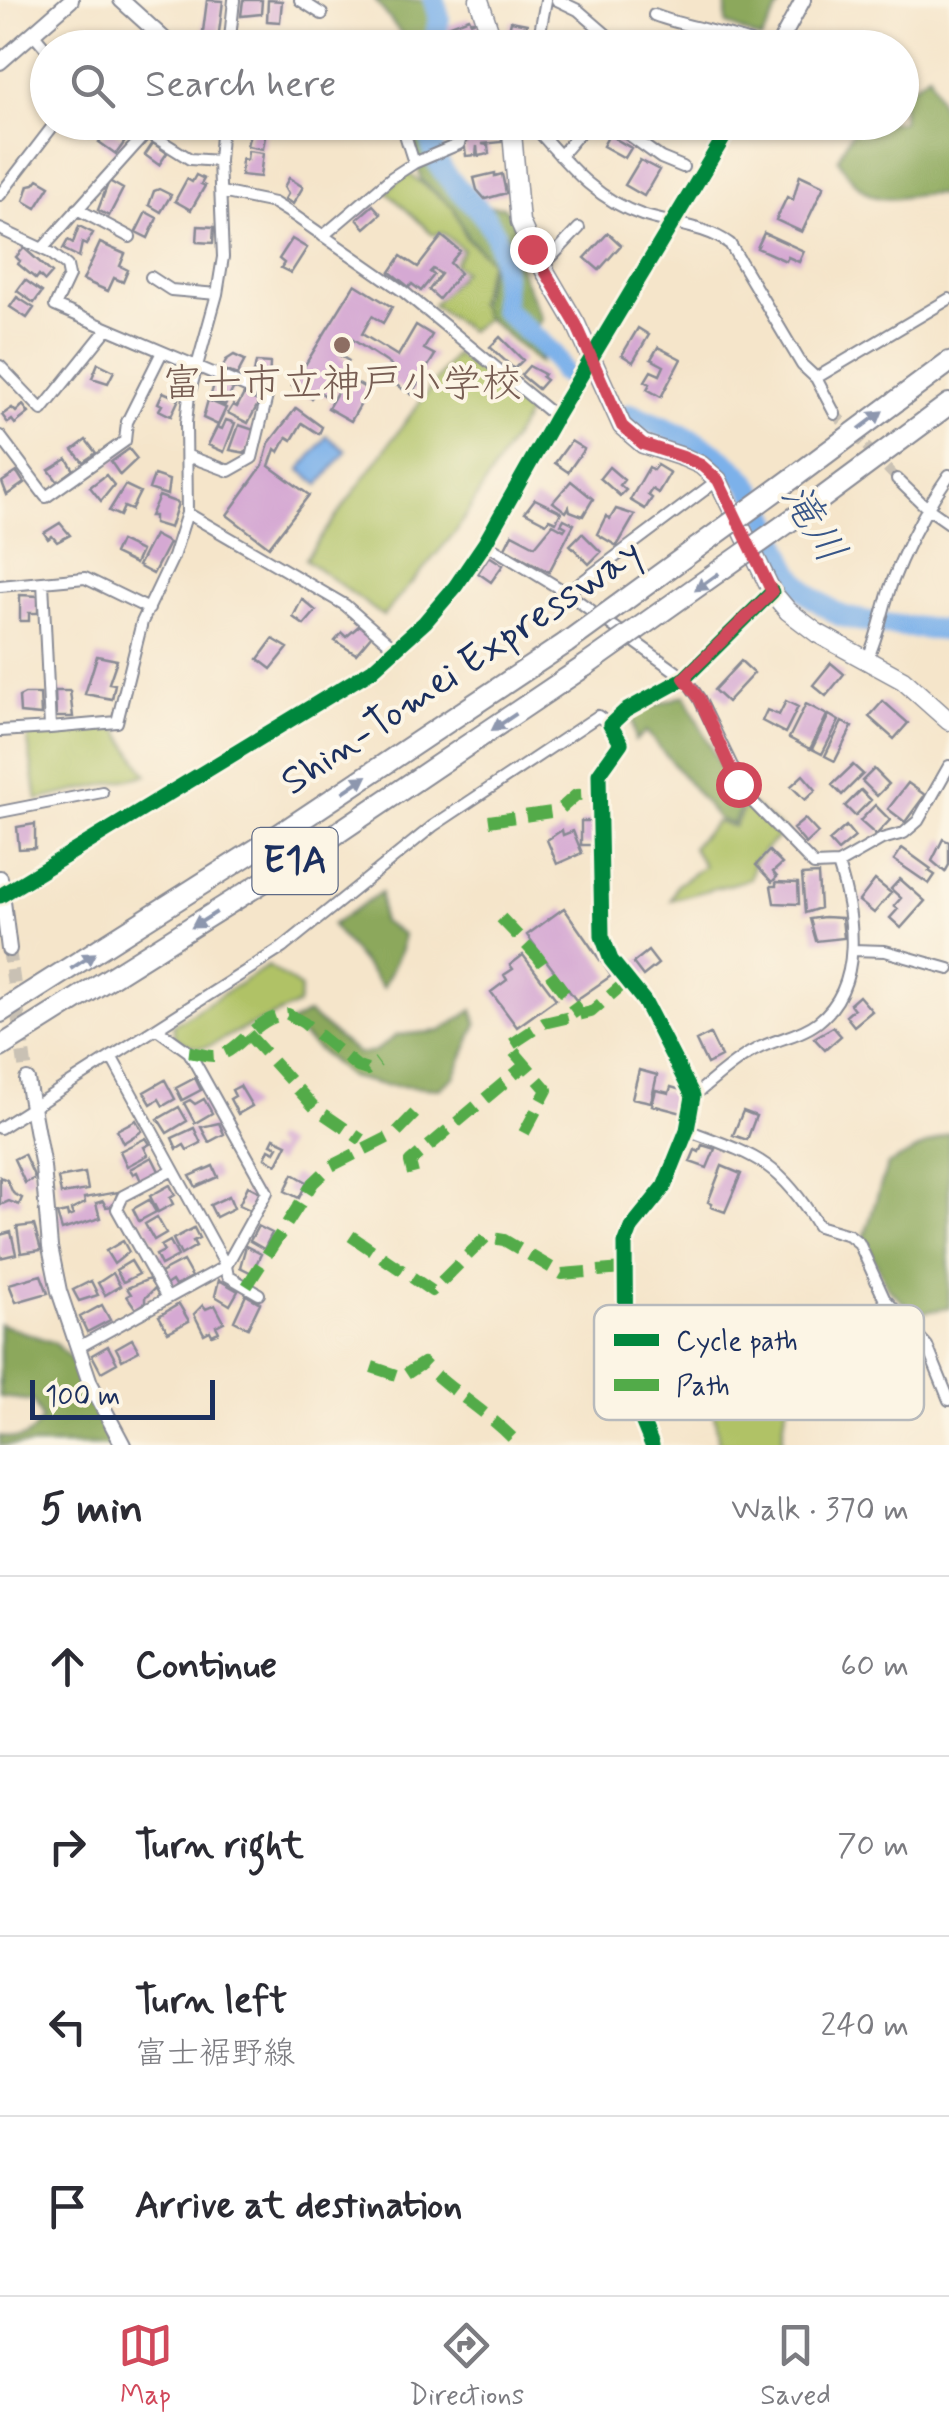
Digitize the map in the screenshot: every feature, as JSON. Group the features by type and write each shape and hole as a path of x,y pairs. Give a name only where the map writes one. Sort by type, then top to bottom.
{"highway":[{"name":"Shin-Tomei Expressway","path":"0,1012 252,852 566,643 949,362"},
{"name":"Shin-Tomei Expressway","path":"0,1047 287,867 585,666 949,404"}],"main road":[{"path":"478,0 489,30"},
{"path":"520,140 520,222 592,356 622,426 643,444 701,465 718,480 772,592 788,610 816,633 902,680 949,720"}],"street":[{"path":"36,30 70,0"},
{"path":"121,0 154,30"},
{"path":"231,30 234,0"},
{"path":"300,0 322,14"},
{"path":"540,30 546,0"},
{"path":"557,0 578,10 601,30"},
{"path":"787,30 803,0"},
{"path":"654,14 702,30"},
{"path":"0,62 30,36"},
{"path":"0,195 42,140"},
{"path":"43,248 140,140"},
{"path":"160,140 190,159 219,161"},
{"path":"0,731 117,722 148,609 177,546 187,513 186,423 195,365 217,294 223,257 221,140"},
{"path":"407,140 414,164"},
{"path":"322,236 391,178 460,140"},
{"path":"540,140 579,179 605,196 642,215 716,234 730,244 835,414"},
{"path":"560,156 574,140"},
{"path":"636,140 661,158 683,167"},
{"path":"9,949 1,889 341,690 396,650 455,587 485,543 723,140"},
{"path":"221,192 274,203 404,292 556,417"},
{"path":"76,209 130,236"},
{"path":"542,267 579,228"},
{"path":"0,229 43,248 67,266 69,276 54,306 268,396 252,458 229,472 188,456"},
{"path":"151,277 171,290 217,294"},
{"path":"816,378 949,298"},
{"path":"0,366 42,410 107,329"},
{"path":"0,436 46,497 125,441 127,422 162,352"},
{"path":"867,660 880,632 890,588 926,507 949,474"},
{"path":"898,479 949,523"},
{"path":"567,593 718,480"},
{"path":"187,513 345,605 396,650"},
{"path":"485,543 567,593 684,678 699,698 746,795 814,865 838,864 882,838 904,833 918,820 949,766"},
{"path":"0,586 85,578 148,609"},
{"path":"43,582 50,728"},
{"path":"610,725 625,711 684,678 772,592"},
{"path":"0,1128 282,948 434,826 598,716 610,725 621,743 600,774 602,936 611,960 644,1001 693,1096 686,1130 664,1187 631,1228 625,1244 625,1305"},
{"path":"0,812 102,792"},
{"path":"693,1096 753,1050 815,1024 843,990 852,967 852,950 838,864"},
{"path":"852,950 884,952 949,969"},
{"path":"77,1348 226,1266 267,1192 189,1052 156,1029"},
{"path":"112,1058 228,1276 260,1294"},
{"path":"28,1080 44,1166 50,1247 58,1291 90,1383 123,1445"},
{"path":"686,1130 762,1160 801,1196 818,1226 849,1235 859,1243 890,1305"},
{"path":"166,1298 117,1208 123,1196 173,1170"},
{"path":"924,1343 949,1400"},
{"path":"642,1420 652,1445"}],"green space":[{"path":"375,0 431,0 434,30 398,30"},
{"path":"726,0 783,0 766,30 739,30 726,24"},
{"path":"929,74 944,113 949,113 949,195 876,197 852,179 838,159 848,140 919,140 919,81"},
{"path":"412,140 438,140 440,159 482,206 504,207 513,218 520,269 542,319 530,334 540,353 540,363 483,315 480,301 492,262 467,236 453,207 421,180"},
{"path":"408,173 453,207 466,238 490,260 477,302 487,318 469,331 433,305 463,271 454,264 463,250 442,232 434,235 386,191"},
{"path":"455,354 530,410 457,530 383,616 305,559"},
{"path":"685,695 725,776 744,801 733,824 719,820 646,731 635,741 632,713"},
{"path":"116,727 147,775 37,800 27,735"},
{"path":"748,801 784,831 754,861 750,879 671,900 677,885 704,866 692,847 716,822 734,827"},
{"path":"381,892 382,922 403,934 401,950 383,988 332,925"},
{"path":"268,966 301,988 298,1005 208,1046 194,1047 175,1037 173,1025"},
{"path":"473,1010 477,1024 454,1077 439,1089 383,1085 349,1077 289,1024 308,1013 358,1054 374,1052 397,1035 441,1031"},
{"path":"949,1133 949,1308 924,1312 924,1305 906,1305 888,1288 864,1238 887,1165"},
{"path":"0,1324 55,1343 73,1361 118,1445 0,1445 0,1436 25,1437 42,1419 33,1401 0,1397"},
{"path":"715,1420 785,1420 781,1445 719,1445"}],"water":[{"path":"327,436 346,451 319,485 300,470"}],"building":[{"path":"207,0 223,1 219,30 203,30"},
{"path":"243,0 262,0 261,14 241,16"},
{"path":"268,0 282,1 280,22 267,21"},
{"path":"469,18 471,22 478,19 482,30 449,30 448,26"},
{"path":"511,21 527,24 526,30 509,30"},
{"path":"100,140 126,140 116,154"},
{"path":"248,140 264,140 263,149 247,146"},
{"path":"606,140 617,140 631,148 625,158 603,146"},
{"path":"464,141 502,142 482,144 488,145 489,154 478,156 477,146 476,155 466,156"},
{"path":"153,143 167,153 159,165 145,155"},
{"path":"248,151 263,153 260,177 241,175 242,159 247,160"},
{"path":"640,160 659,170 644,196 625,185"},
{"path":"502,174 506,193 485,199 474,178"},
{"path":"196,175 204,179 201,184 205,186 191,210 175,201 187,179 192,182"},
{"path":"800,175 824,186 802,232 776,220 787,197 793,200"},
{"path":"289,178 303,187 293,204 285,199 288,194 284,187"},
{"path":"38,179 50,186 36,208 24,201 29,185"},
{"path":"109,181 123,189 109,216 98,210"},
{"path":"159,189 171,195 161,212 149,205 154,191"},
{"path":"373,205 381,214 365,228 357,219"},
{"path":"146,212 157,218 148,238 136,232"},
{"path":"79,226 93,233 86,245 82,243 79,257 63,249 68,240 73,243"},
{"path":"198,226 214,227 213,243 197,242"},
{"path":"608,233 621,245 599,270 585,258"},
{"path":"764,233 804,251 799,262 788,257 786,261 757,248"},
{"path":"442,236 460,251 450,263 460,273 439,299 429,290 441,274 433,269 430,272 434,275 421,291 390,272 401,256 418,267"},
{"path":"292,239 307,248 291,273 281,268 284,263 279,259"},
{"path":"100,243 125,254 120,266 128,270 123,282 114,278 108,291 83,280"},
{"path":"24,248 52,273 45,281 39,275 36,279 18,264 16,257"},
{"path":"25,280 42,292 34,303 17,291"},
{"path":"355,284 392,307 383,323 372,316 362,334 398,356 416,325 432,335 424,349 435,355 411,394 383,377 391,365 350,338 339,355 349,361 327,397 317,390 311,398 292,386"},
{"path":"17,297 34,308 27,318 10,307"},
{"path":"638,328 649,335 633,362 622,355"},
{"path":"500,337 523,360 514,369 490,347"},
{"path":"658,347 681,359 661,397 647,389 650,384 645,381 651,371 660,375 664,366 651,359"},
{"path":"234,355 245,360 237,375 222,369"},
{"path":"256,362 270,363 269,384 252,383"},
{"path":"98,363 114,371 108,383 92,378"},
{"path":"529,366 544,374 546,380 538,389 521,375"},
{"path":"346,377 369,390 351,421 328,408"},
{"path":"215,381 233,389 225,405 210,398"},
{"path":"163,392 179,399 171,416 159,410"},
{"path":"244,394 259,402 248,423 228,413 233,405 237,407"},
{"path":"208,400 226,408 218,425 203,418"},
{"path":"23,405 29,413 15,424 12,420 8,423 2,415 12,408 16,412"},
{"path":"296,408 322,427 319,434 302,423 292,440 287,437 279,452 275,449 269,466 309,495 269,547 227,515 263,465 269,443"},
{"path":"226,420 235,423 224,452 208,445 217,427 222,429"},
{"path":"239,425 254,430 246,453 230,450"},
{"path":"86,440 96,453 83,462 73,450"},
{"path":"571,441 584,449 568,472 555,463"},
{"path":"129,449 137,459 120,475 111,462"},
{"path":"67,459 74,470 58,482 49,470"},
{"path":"657,465 670,473 658,493 652,489 645,509 630,500 649,467 653,470"},
{"path":"609,467 624,480 620,485 626,490 620,496 600,478"},
{"path":"17,472 24,483 7,495 2,482"},
{"path":"106,475 114,485 101,501 90,487"},
{"path":"154,475 169,480 167,495 149,489"},
{"path":"571,481 593,499 583,516 569,507 566,512 553,502"},
{"path":"125,485 140,492 131,510 124,507 120,516 109,511"},
{"path":"159,496 178,503 170,528 154,523 154,516 150,516"},
{"path":"535,499 561,512 556,522 549,519 546,523 525,512"},
{"path":"616,509 635,515 617,546 597,534 606,516 610,519"},
{"path":"564,519 574,524 549,572 505,548 512,534 535,546 553,524 564,530"},
{"path":"60,523 70,535 57,542 52,536 48,539 44,533"},
{"path":"582,533 601,552 589,564 570,545"},
{"path":"154,535 169,543 153,574 138,566"},
{"path":"120,541 141,551 135,564 114,554"},
{"path":"489,556 503,565 491,582 478,573"},
{"path":"20,595 38,596 38,613 29,613 29,621 20,621"},
{"path":"302,599 316,611 304,625 293,617"},
{"path":"360,625 372,635 356,654 335,641 342,633 346,637"},
{"path":"273,639 288,648 271,669 258,659"},
{"path":"97,656 117,660 109,683 115,684 112,699 85,694"},
{"path":"741,661 754,673 727,702 714,690"},
{"path":"831,663 844,674 826,696 813,685"},
{"path":"55,691 70,691 73,717 56,717"},
{"path":"40,694 41,715 20,713 19,697"},
{"path":"786,701 798,707 785,733 762,721 767,710 779,715"},
{"path":"883,701 908,723 894,739 869,717"},
{"path":"806,704 827,715 810,749 789,738"},
{"path":"829,715 839,721 822,754 812,749"},
{"path":"842,722 852,727 835,761 825,756"},
{"path":"853,765 863,774 842,795 832,785"},
{"path":"874,769 889,784 877,796 862,781"},
{"path":"803,775 816,790 805,800 791,786"},
{"path":"908,783 925,795 905,822 888,809"},
{"path":"861,790 871,800 855,816 845,806"},
{"path":"875,805 890,820 876,835 860,821"},
{"path":"805,819 818,833 806,844 793,829"},
{"path":"581,821 592,821 593,845 581,845"},
{"path":"35,824 35,848 19,849 17,827"},
{"path":"846,826 855,837 838,851 829,841"},
{"path":"562,830 563,835 573,831 582,853 557,864 547,840"},
{"path":"943,839 949,842 949,865 945,872 932,861"},
{"path":"902,848 931,869 935,875 929,884 894,860"},
{"path":"769,851 782,864 773,872 777,877 772,882 756,865"},
{"path":"818,874 820,908 805,913 802,875"},
{"path":"900,879 925,901 901,928 890,918 901,898 891,889"},
{"path":"875,880 891,893 874,913 859,901"},
{"path":"776,882 798,883 799,904 774,903 771,886 776,886"},
{"path":"564,908 611,976 576,1000 527,935"},
{"path":"842,918 844,938 816,941 810,919"},
{"path":"648,951 658,964 643,976 633,963"},
{"path":"523,955 556,999 517,1027 491,992 507,980 504,975 513,969 510,965"},
{"path":"859,996 872,1011 854,1026 846,1016 854,1009 850,1004"},
{"path":"833,1027 841,1036 825,1050 814,1038"},
{"path":"710,1034 721,1057 707,1064 696,1041"},
{"path":"639,1070 657,1075 651,1102 632,1098"},
{"path":"195,1078 201,1090 182,1100 176,1088"},
{"path":"165,1080 175,1099 163,1106 159,1099 151,1104 144,1092"},
{"path":"240,1086 252,1106 238,1114 230,1099 235,1096 232,1090"},
{"path":"671,1087 681,1090 685,1102 682,1113 652,1105 656,1090 669,1093"},
{"path":"204,1099 212,1113 195,1123 184,1103 190,1100 195,1104"},
{"path":"179,1107 187,1121 167,1133 158,1119"},
{"path":"743,1111 756,1116 747,1140 733,1135"},
{"path":"136,1120 142,1131 123,1143 117,1130"},
{"path":"219,1123 224,1134 209,1142 201,1127"},
{"path":"194,1128 201,1143 187,1150 184,1145 177,1149 172,1138"},
{"path":"146,1138 150,1144 144,1147 148,1155 127,1166 120,1151"},
{"path":"274,1138 287,1144 277,1164 265,1158 269,1149 275,1152 278,1147 271,1144"},
{"path":"702,1145 715,1149 707,1168 690,1162"},
{"path":"24,1154 35,1178 25,1183 14,1159"},
{"path":"152,1157 159,1171 141,1181 137,1172 133,1174 130,1169"},
{"path":"213,1166 218,1177 196,1187 190,1176"},
{"path":"722,1166 741,1174 725,1212 708,1202"},
{"path":"85,1173 88,1190 61,1194 58,1178"},
{"path":"293,1174 307,1182 299,1198 285,1191"},
{"path":"0,1177 22,1198 19,1205 9,1201 0,1205"},
{"path":"170,1185 175,1195 170,1198 173,1204 158,1212 150,1196"},
{"path":"248,1186 260,1192 250,1210 239,1205"},
{"path":"118,1192 113,1206 106,1207 103,1201 96,1203 100,1218 62,1230 57,1214 67,1212 68,1217 73,1215 71,1210 85,1203 84,1198"},
{"path":"229,1196 234,1208 216,1217 210,1205"},
{"path":"149,1200 156,1212 139,1221 133,1209"},
{"path":"157,1217 166,1233 154,1240 145,1224"},
{"path":"34,1225 41,1250 21,1253 17,1227"},
{"path":"258,1226 272,1233 264,1249 250,1241"},
{"path":"194,1228 199,1238 193,1241 196,1246 181,1255 173,1239"},
{"path":"11,1232 16,1254 0,1258 0,1235"},
{"path":"123,1241 129,1252 114,1264 106,1251"},
{"path":"170,1241 178,1256 161,1265 156,1255"},
{"path":"246,1246 261,1254 252,1273 240,1267"},
{"path":"131,1261 139,1274 123,1282 116,1270"},
{"path":"183,1261 192,1277 175,1286 172,1281 166,1285 160,1273"},
{"path":"113,1273 120,1286 105,1295 98,1283"},
{"path":"41,1275 48,1293 16,1302 9,1284"},
{"path":"149,1279 155,1288 136,1309 127,1296 131,1294 127,1288"},
{"path":"219,1280 238,1291 230,1305 215,1296"},
{"path":"91,1281 98,1295 79,1301 73,1290"},
{"path":"246,1295 260,1303 248,1328 234,1321"},
{"path":"179,1304 189,1321 168,1332 159,1316"},
{"path":"102,1305 110,1320 87,1332 80,1317"},
{"path":"203,1305 206,1309 215,1305 224,1322 216,1326 219,1332 204,1334 194,1314"},
{"path":"132,1339 139,1351 122,1360 116,1348"},
{"path":"108,1346 117,1363 101,1372 92,1355"}],"waterway":[{"name":"滝川","path":"434,0 439,18 437,30"},
{"name":"滝川","path":"431,140 446,175 478,208 496,237 502,263 503,309 553,354 563,372"},
{"name":"滝川","path":"630,414 697,443 740,475 761,505 795,580 822,604 853,619 949,631"}],"tunnel":[{"path":"835,414 897,479"},
{"path":"9,949 27,1080"}],"marked path":[{"path":"489,821 558,811 576,795 598,794"},
{"path":"501,918 537,956 581,1015"},
{"path":"524,1133 547,1090 509,1046 544,1023 591,1012 628,980"},
{"path":"189,1052 222,1054 264,1022 288,1014 358,1067 367,1070 378,1062"},
{"path":"248,1034 315,1108 362,1140"},
{"path":"413,1174 410,1162 525,1065"},
{"path":"247,1286 313,1183 331,1166 395,1134 422,1106"},
{"path":"351,1236 432,1291 486,1237 504,1240 562,1274 623,1269"},
{"path":"372,1367 402,1377 423,1363 519,1445"}],"cycle path":[{"path":"0,896 372,670 425,622 485,543 722,140"},
{"path":"625,1305 625,1244 631,1228 664,1187 687,1130 693,1096 644,1001 611,960 602,936 599,774 621,743 610,725 625,711 685,678 772,592"},
{"path":"642,1420 652,1445"}],"place":[{"name":"富士市立神戸小学校","path":"342,345"}],"route":[{"path":"532,249 576,324 622,426 643,444 701,465 718,480 772,592 684,678 699,698 738,784"}]}
